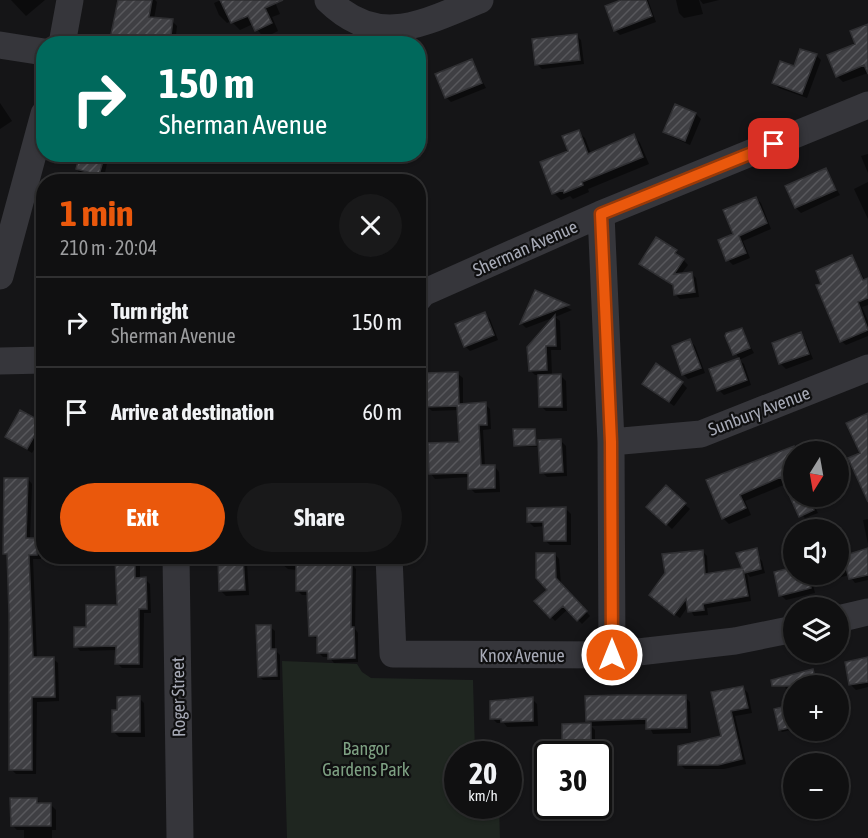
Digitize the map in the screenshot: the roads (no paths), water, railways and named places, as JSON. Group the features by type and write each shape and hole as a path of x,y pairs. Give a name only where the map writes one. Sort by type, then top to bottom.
{"street":[{"path":"63,36 70,0"},
{"path":"328,0 342,13 375,27 409,28 480,0"},
{"path":"0,45 36,51"},
{"name":"Sherman Avenue","path":"426,291 601,214 868,105"},
{"path":"0,276 36,143"},
{"path":"601,214 611,442 612,655"},
{"path":"0,362 36,360"},
{"name":"Sunbury Avenue","path":"611,442 701,434 868,368"},
{"name":"Roger Street","path":"176,564 180,838"},
{"name":"Knox Avenue","path":"389,564 393,654 612,655 735,641 783,630"},
{"path":"849,616 868,612"}],"park label":[{"name":"Bangor Gardens Park","path":"366,758"}]}
